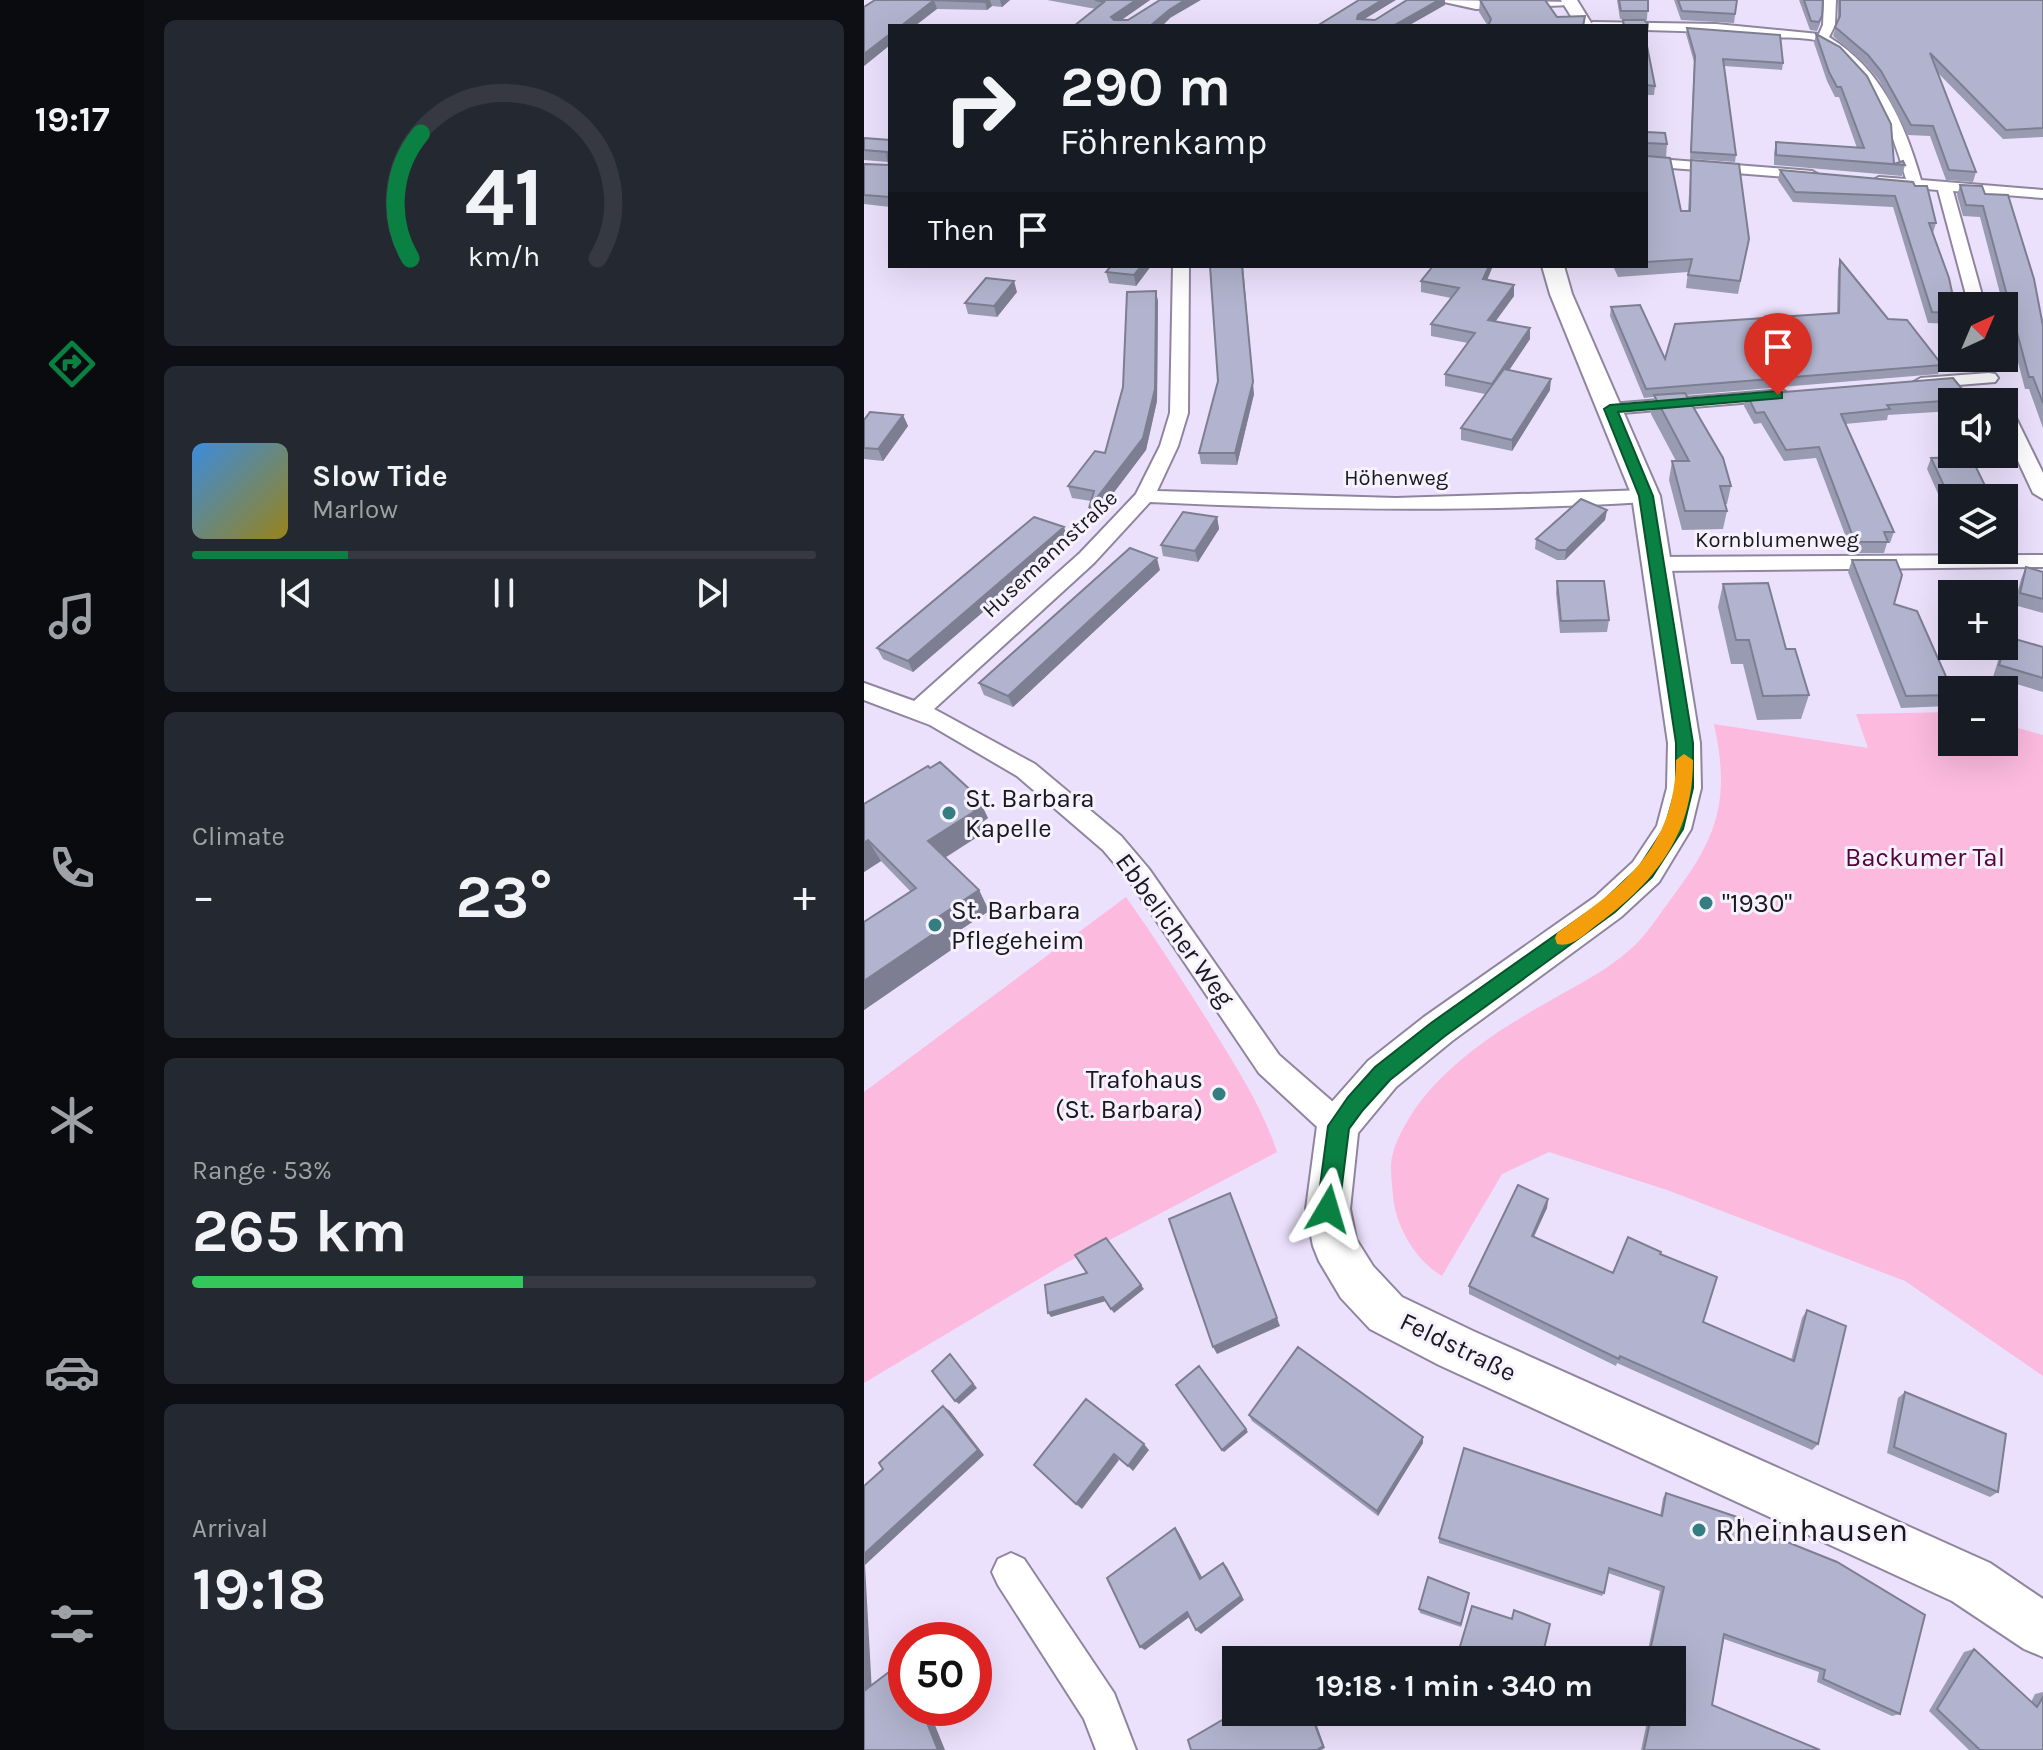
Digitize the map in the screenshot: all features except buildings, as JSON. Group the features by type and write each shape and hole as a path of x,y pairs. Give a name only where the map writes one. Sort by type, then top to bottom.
{"main road":[{"path":"1570,1 1584,24"},
{"path":"1338,1126 1382,1074 1438,1029 1608,907 1646,872 1674,829 1684,788 1684,743 1646,496 1565,304 1554,268"},
{"name":"Feldstraße","path":"1338,1126 1328,1209 1335,1246 1357,1282 1386,1313 1456,1348 1971,1582 2043,1630"}],"street":[{"path":"1441,0 1476,6 1570,1"},
{"path":"1823,38 1829,25 1830,0"},
{"path":"1648,26 1705,27 1823,38 1856,61 1884,100 1900,130 1915,185"},
{"path":"1648,162 1829,176"},
{"path":"1858,179 1945,189 2043,194"},
{"path":"1945,189 1973,292"},
{"name":"Husemannstraße","path":"918,710 1087,558 1145,496 1169,446 1179,413 1181,268"},
{"path":"1988,372 1993,388"},
{"path":"1910,384 1989,378"},
{"path":"1610,409 1800,393"},
{"path":"2018,441 2043,493"},
{"name":"Höhenweg","path":"1145,496 1419,503 1646,496"},
{"name":"Kornblumenweg","path":"1656,564 2043,561"},
{"name":"Ebbelicher Weg","path":"864,691 918,710 1026,770 1072,806 1112,843 1149,888 1269,1064 1338,1126"},
{"path":"1011,1572 1100,1707 1116,1750"}],"green space":[{"name":"Backumer Tal","path":"1938,712 1938,756 2018,756 2018,728 2043,735 2043,1376 1905,1281 1667,1190 1549,1152 1502,1174 1442,1276 1408,1242 1398,1219 1391,1177 1395,1145 1424,1097 1472,1051 1508,1025 1605,969 1651,927 1700,857 1716,818 1721,776 1714,724 1868,748 1856,714"},
{"path":"1126,897 1239,1072 1264,1119 1277,1152 1064,1264 864,1383 864,1092"}],"slow traffic":[{"path":"1564,938 1608,907 1646,872 1661,853 1674,829 1684,788 1684,760"}],"place":[{"name":"St. Barbara Kapelle","path":"949,813"},
{"name":"\"1930\"","path":"1706,903"},
{"name":"St. Barbara Pflegeheim","path":"935,925"},
{"name":"Trafohaus (St. Barbara)","path":"1219,1094"},
{"name":"Rheinhausen","path":"1699,1530"}],"route":[{"path":"1328,1209 1338,1126 1355,1103 1382,1074 1438,1029 1608,907 1646,872 1674,829 1684,788 1684,743 1646,496 1610,409 1778,395"}]}
